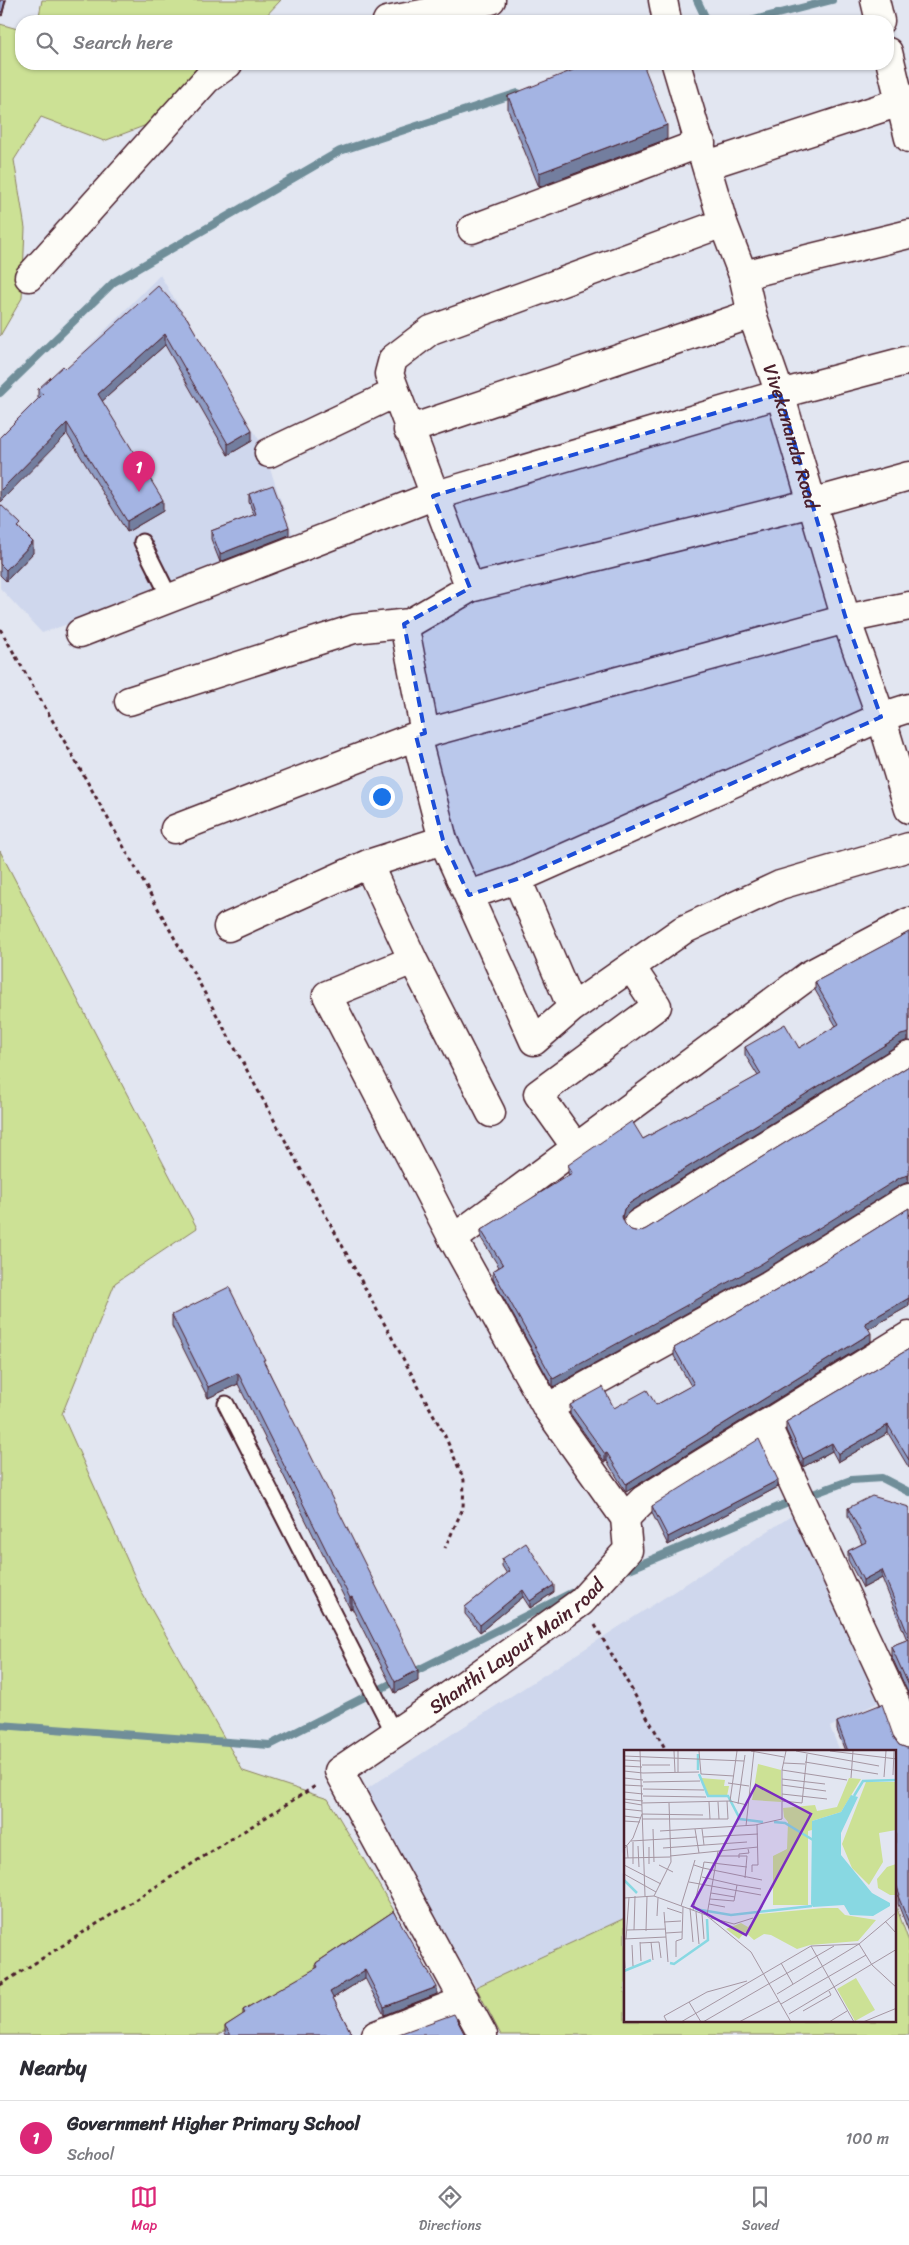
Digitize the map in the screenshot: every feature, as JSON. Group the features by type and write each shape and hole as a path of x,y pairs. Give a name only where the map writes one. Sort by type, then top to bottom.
{"street":[{"path":"416,15 491,0"},
{"path":"663,0 666,15"},
{"path":"875,0 879,15"},
{"path":"29,277 207,79 220,70"},
{"name":"Vivekananda Road","path":"679,70 723,223 743,275 752,314 780,394 846,619 905,780 909,809"},
{"path":"892,70 909,138"},
{"path":"472,229 704,154 900,102"},
{"path":"470,588 433,496 395,393 389,374 393,359 431,330 723,223"},
{"path":"743,275 909,234"},
{"path":"408,430 752,314"},
{"path":"80,633 433,496 780,394 909,360"},
{"path":"269,453 395,393"},
{"path":"129,701 354,629 410,623 470,588 812,503 909,476"},
{"path":"175,829 420,734 846,619 909,606"},
{"path":"404,624 420,734 443,840 534,1041 572,1008 683,930 780,886 909,847"},
{"path":"469,895 518,879 881,717 909,708"},
{"path":"228,927 368,864 443,840"},
{"path":"368,864 413,960 491,1113"},
{"path":"518,879 572,1008"},
{"path":"453,1239 575,1146 809,975 909,922"},
{"path":"413,960 327,995 453,1239 547,1408 625,1518 643,1500 909,1336"},
{"path":"575,1146 538,1094 657,1006 631,967"},
{"path":"638,1224 909,1056"},
{"path":"547,1408 769,1285 909,1198"},
{"path":"766,1424 901,1696 909,1741"},
{"name":"Shanthi Layout Main road","path":"339,1771 432,1708 581,1602 628,1550 625,1518"},
{"path":"339,1771 483,2035"},
{"path":"376,2035 465,2000"}],"lane":[{"path":"142,542 170,598"},
{"path":"226,1404 394,1733"}],"path":[{"path":"0,629 71,751 209,1000 445,1436 464,1480 463,1508 445,1548"},
{"path":"581,1602 666,1750"},
{"path":"0,1986 339,1771"}],"highlighted area":[{"path":"780,394 846,619 881,717 517,879 469,895 443,840 416,736 425,733 404,624 470,588 433,496"}],"shaded area":[{"path":"160,275 261,443 295,541 216,573 42,633 0,588 0,436"},
{"path":"796,1513 879,1702 830,1727 840,1750 624,1750 624,1918 476,1987 362,1792"}],"green space":[{"path":"42,0 281,0 267,15 39,15"},
{"path":"0,24 15,28 15,70 209,70 152,123 104,141 41,117 14,160 25,228 22,298 0,336"},
{"path":"0,851 197,1228 115,1283 62,1414 142,1593 243,1771 328,1799 396,1914 218,2035 0,2035"},
{"path":"896,1906 909,1942 909,2035 501,2035 476,1987 624,1918 624,2022 896,2022"}],"building":[{"path":"0,0 5,0 2,12 0,11"},
{"path":"573,70 645,70 667,125 539,173 508,96"},
{"path":"158,286 187,318 252,430 228,444 165,334 98,394 163,500 127,521 67,423 0,491 0,437 43,394 38,389 63,366 66,369"},
{"path":"273,485 289,527 220,554 211,531 256,514 249,494"},
{"path":"0,504 21,524 18,527 33,542 6,570 0,564"},
{"path":"909,932 909,1033 901,1035 630,1203 624,1209 622,1217 625,1224 631,1230 639,1232 646,1229 909,1066 909,1175 901,1177 761,1264 553,1379 493,1271 503,1265 481,1230 572,1173 568,1165 632,1121 643,1139 761,1074 745,1047 785,1024 799,1048 839,1024 815,982"},
{"path":"909,1208 909,1298 865,1323 871,1333 626,1484 607,1453 605,1454 570,1405 603,1387 614,1408 647,1390 656,1405 694,1384 674,1348 777,1290"},
{"path":"229,1287 265,1360 263,1360 418,1670 395,1682 352,1597 350,1598 238,1373 208,1387 172,1315"},
{"path":"909,1349 909,1460 888,1425 838,1454 832,1443 803,1459 786,1422"},
{"path":"759,1439 778,1480 668,1537 652,1506"},
{"path":"872,1496 909,1507 909,1637 882,1570 863,1580 848,1551 866,1542 848,1508"},
{"path":"526,1543 554,1585 530,1601 523,1590 480,1625 465,1607 510,1571 502,1559"},
{"path":"909,1639 909,1686 891,1646"},
{"path":"882,1704 894,1738 899,1745 909,1748 909,1923 898,1896 900,1895 896,1885 896,1750 848,1750 837,1722"},
{"path":"394,1911 437,1987 384,2007 365,1970 330,1992 352,2035 231,2035 225,2026 245,2013 243,2010 318,1967 316,1963"},
{"path":"454,2014 465,2035 396,2035"}],"waterway":[{"path":"697,0 704,15"},
{"path":"773,15 832,0"},
{"path":"0,393 114,282 340,151 518,93"},
{"path":"622,1572 783,1505 851,1480 882,1478 909,1492"},
{"path":"410,1674 577,1590"},
{"path":"0,1725 270,1745 398,1680"}],"place":[{"name":"Government Higher Primary School","path":"139,492"}]}
